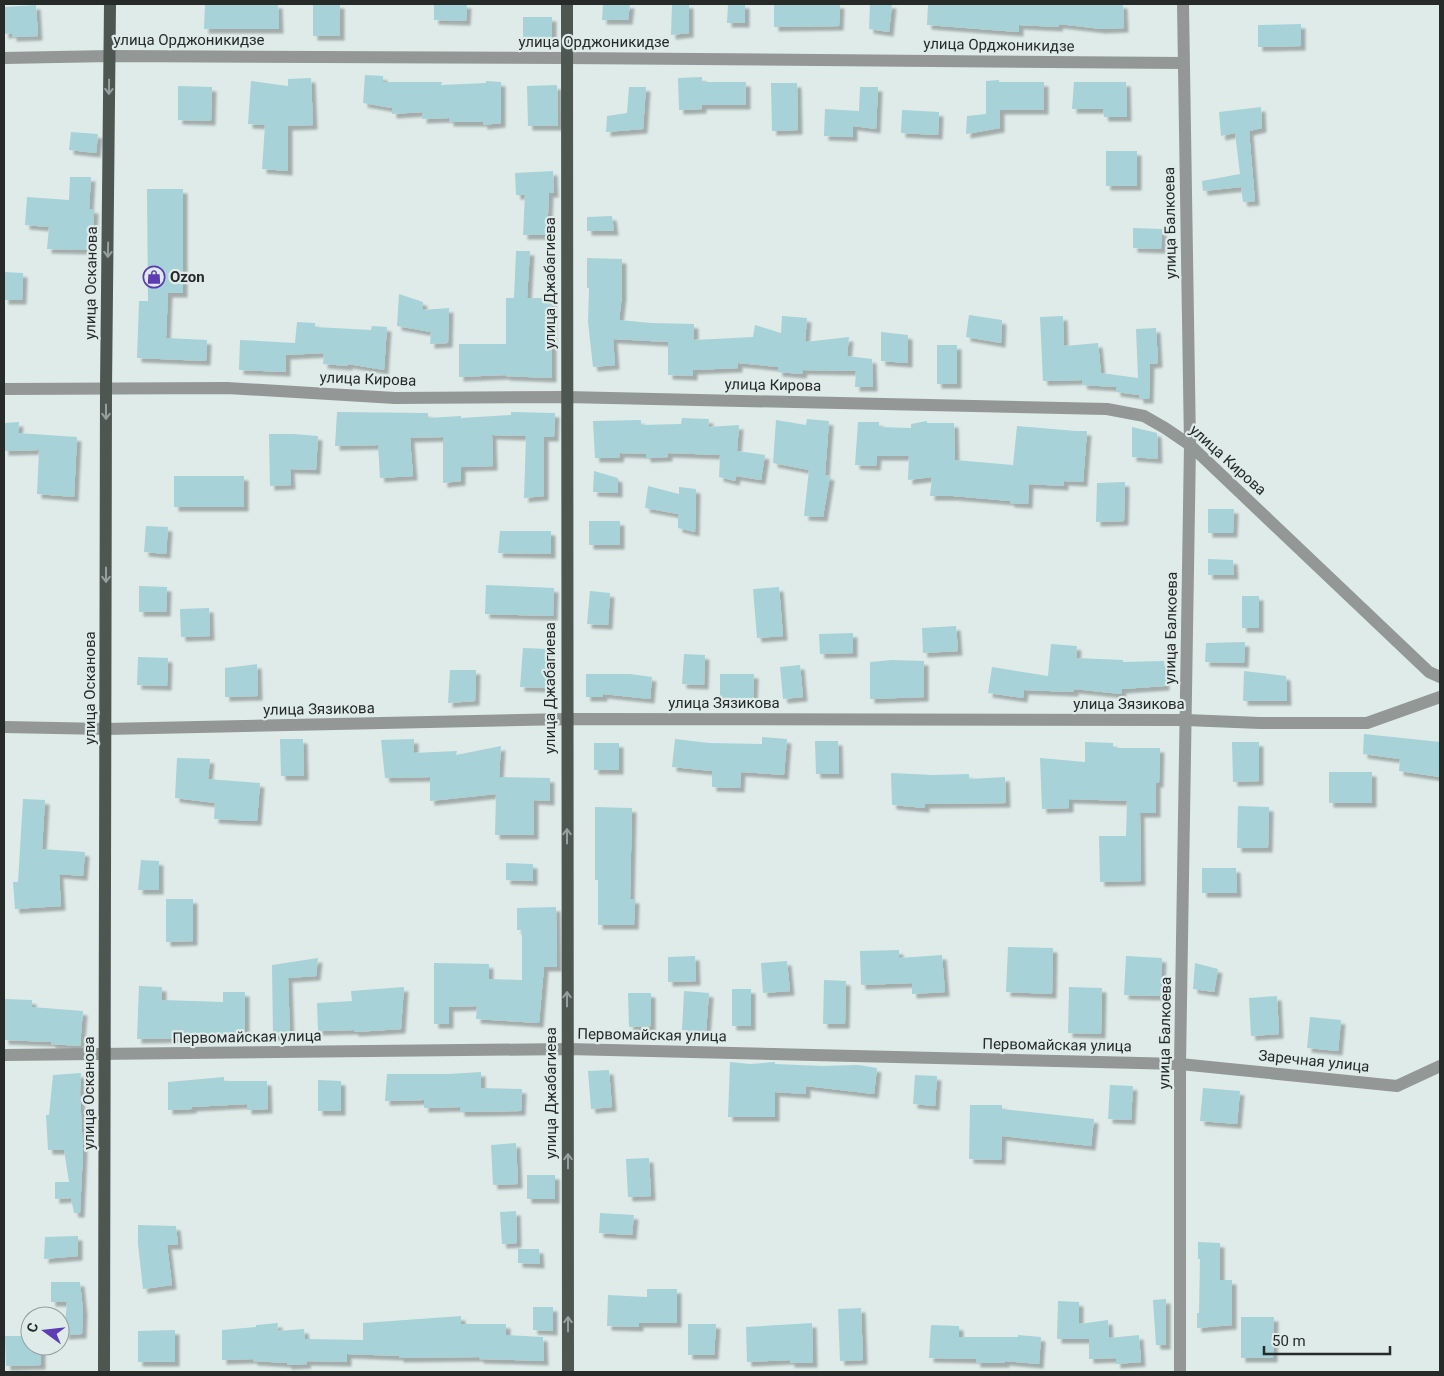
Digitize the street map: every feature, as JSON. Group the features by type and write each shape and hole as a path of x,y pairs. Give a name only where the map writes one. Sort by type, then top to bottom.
{"main road":[{"name":"улица Осканова","path":"104,1372 106,388 110,4"},
{"name":"улица Джабагиева","path":"566,4 568,1372"}],"street":[{"name":"улица Балкоева","path":"1180,1372 1180,1064 1190,446 1183,4"},
{"name":"улица Орджоникидзе","path":"4,58 110,56 1183,63"},
{"name":"улица Кирова","path":"4,389 227,388 395,398 566,397 1107,409 1144,416 1190,446 1429,672 1440,677"},
{"name":"улица Зязикова","path":"4,727 106,730 566,719 1186,720 1260,723 1367,723 1440,697"},
{"name":"Первомайская улица","path":"4,1055 568,1049 1180,1064"},
{"name":"Заречная улица","path":"1180,1064 1397,1086 1440,1066"}],"building":[{"path":"205,4 278,4 279,29 204,29"},
{"path":"313,4 340,4 340,36 313,36"},
{"path":"434,4 467,4 466,21 434,20"},
{"path":"603,4 630,4 628,20 602,20"},
{"path":"672,4 689,4 689,33 671,35"},
{"path":"728,4 745,4 745,23 727,23"},
{"path":"774,4 840,4 839,26 774,27"},
{"path":"870,4 892,4 889,32 869,29"},
{"path":"928,4 1123,4 1124,28 1101,29 1059,24 1058,27 1019,25 1019,32 927,25"},
{"path":"36,5 38,36 12,37 12,33 4,34 4,7"},
{"path":"523,17 552,17 552,40 523,41"},
{"path":"1301,24 1301,46 1258,47 1258,25"},
{"path":"365,75 383,76 383,82 442,82 441,85 486,83 486,81 501,82 501,123 483,125 483,122 449,122 449,118 422,119 423,112 392,114 392,108 363,103"},
{"path":"702,77 702,82 746,82 746,105 702,105 702,109 679,110 678,78"},
{"path":"311,78 313,125 288,126 288,171 262,169 265,125 248,124 251,81 288,86 288,79"},
{"path":"999,80 999,82 1044,82 1044,110 1000,110 1000,128 966,134 967,116 986,114 986,81"},
{"path":"1074,82 1126,82 1127,117 1104,117 1103,109 1072,109"},
{"path":"771,83 797,83 798,130 772,131"},
{"path":"557,85 558,126 528,126 527,86"},
{"path":"178,86 212,87 211,121 178,120"},
{"path":"629,87 646,87 643,129 606,132 607,116 627,113"},
{"path":"860,87 878,87 876,129 853,126 853,137 824,136 825,109 859,111"},
{"path":"1261,107 1262,128 1249,131 1255,201 1243,202 1241,187 1203,191 1202,181 1240,174 1235,133 1221,136 1219,112"},
{"path":"902,110 939,112 938,135 901,133"},
{"path":"71,132 98,134 96,153 69,150"},
{"path":"1106,151 1137,151 1137,186 1106,186"},
{"path":"553,171 554,193 549,193 547,235 523,235 525,195 516,195 515,173"},
{"path":"70,177 91,177 89,209 94,209 93,231 89,231 89,250 47,249 49,227 25,225 27,197 69,200"},
{"path":"147,189 183,189 183,293 168,293 166,338 207,340 206,361 137,358 139,301 148,301"},
{"path":"612,216 614,231 587,231 587,217"},
{"path":"1133,228 1162,229 1161,249 1133,248"},
{"path":"516,251 530,251 527,298 552,298 552,378 505,375 459,377 459,344 506,344 506,298 514,298"},
{"path":"587,258 622,259 622,295 619,320 694,324 694,340 753,337 755,325 781,333 782,316 807,318 805,342 849,337 847,356 872,359 873,387 855,387 856,371 803,370 802,374 778,372 778,367 738,363 738,368 693,370 693,376 668,375 668,342 613,339 615,365 593,367 588,322 589,288 587,288"},
{"path":"4,272 23,273 22,300 4,300"},
{"path":"399,294 423,302 422,310 449,308 448,343 430,344 431,332 397,326"},
{"path":"969,315 1002,320 1001,343 966,337"},
{"path":"1063,316 1064,346 1098,343 1101,373 1138,378 1136,329 1156,328 1158,363 1150,364 1149,399 1139,399 1139,395 1116,392 1116,387 1083,385 1082,380 1043,381 1040,317"},
{"path":"297,322 315,323 315,327 371,330 372,326 387,327 384,370 348,364 348,366 323,364 324,353 286,355 286,372 239,370 240,340 295,343"},
{"path":"881,332 908,335 908,363 881,361"},
{"path":"937,345 957,345 957,384 937,384"},
{"path":"337,412 428,413 428,418 511,415 511,412 555,413 554,437 544,437 544,496 524,498 526,436 492,435 493,466 461,467 461,481 443,483 443,437 410,438 413,476 380,478 378,445 335,446"},
{"path":"682,418 709,419 708,427 739,425 737,451 765,455 761,480 736,476 735,481 719,477 720,455 668,453 668,457 646,458 646,454 620,453 619,458 595,458 593,421 641,420 641,425 681,424"},
{"path":"807,419 829,421 825,475 830,476 823,517 804,516 809,470 773,463 776,420 806,425"},
{"path":"927,421 927,423 954,423 955,460 1013,465 1017,426 1087,431 1083,482 1064,481 1064,486 1029,484 1028,504 1010,503 1010,501 953,496 930,496 932,477 908,480 909,456 877,456 876,466 855,465 858,422 879,422 879,427 911,428 911,424"},
{"path":"19,422 18,433 77,437 74,497 37,494 39,450 4,451 4,423"},
{"path":"1132,427 1157,433 1158,459 1132,457"},
{"path":"269,434 318,436 316,470 290,469 291,485 270,486"},
{"path":"594,471 618,478 618,493 593,492"},
{"path":"174,476 244,476 244,507 174,507"},
{"path":"1125,482 1124,521 1096,522 1097,483"},
{"path":"648,486 679,494 679,487 696,489 695,532 678,528 678,514 645,508"},
{"path":"1208,509 1234,509 1233,533 1208,533"},
{"path":"589,521 620,521 620,545 589,545"},
{"path":"146,526 168,527 166,554 144,552"},
{"path":"500,531 551,531 551,554 498,553"},
{"path":"1208,559 1233,560 1234,575 1208,575"},
{"path":"486,585 554,588 553,616 485,614"},
{"path":"139,586 167,587 166,612 139,612"},
{"path":"779,587 783,636 757,638 753,589"},
{"path":"590,591 610,593 608,625 587,624"},
{"path":"1242,596 1259,596 1259,628 1242,628"},
{"path":"209,608 210,636 181,637 180,609"},
{"path":"956,626 958,651 923,653 922,628"},
{"path":"853,633 853,653 820,654 819,634"},
{"path":"1245,642 1244,663 1205,662 1206,643"},
{"path":"1051,644 1077,646 1076,658 1123,660 1123,662 1164,661 1165,686 1122,689 1121,694 1074,689 1074,692 1024,690 1023,698 988,693 992,667 1048,676"},
{"path":"523,648 549,649 547,688 520,687"},
{"path":"684,654 705,655 704,685 682,684"},
{"path":"138,657 168,658 167,686 137,685"},
{"path":"892,660 924,661 924,697 870,699 870,662"},
{"path":"257,664 258,696 225,697 225,668"},
{"path":"800,665 803,697 783,699 780,667"},
{"path":"450,670 476,670 475,701 448,703"},
{"path":"1244,671 1286,676 1287,701 1243,701"},
{"path":"586,674 630,674 652,677 650,699 603,694 603,697 586,697"},
{"path":"720,674 754,674 753,701 720,700"},
{"path":"1364,734 1440,742 1440,777 1399,771 1400,759 1363,754"},
{"path":"762,737 787,739 784,775 741,772 740,788 712,787 712,771 672,767 675,739 709,743 762,744"},
{"path":"280,739 303,739 304,776 281,776"},
{"path":"414,739 414,753 457,751 456,755 501,746 499,777 550,778 550,801 534,800 534,835 495,835 496,794 430,801 430,777 385,778 381,740"},
{"path":"815,741 838,741 839,774 816,774"},
{"path":"1085,742 1113,743 1113,748 1160,748 1159,783 1156,783 1156,813 1140,813 1141,881 1100,882 1099,836 1126,836 1127,801 1069,799 1069,808 1042,809 1040,758 1085,762"},
{"path":"1232,742 1259,742 1259,781 1233,782"},
{"path":"594,743 619,743 619,770 594,770"},
{"path":"177,758 210,759 208,779 260,783 257,821 214,819 215,803 175,798"},
{"path":"1329,772 1372,772 1372,803 1329,803"},
{"path":"891,773 969,774 969,779 1005,777 1006,803 925,804 925,808 892,805"},
{"path":"23,799 45,800 42,849 85,852 83,876 59,874 61,906 15,909 13,882 18,882"},
{"path":"1238,806 1269,807 1268,848 1237,848"},
{"path":"595,807 632,808 630,899 635,899 634,925 598,925 598,880 595,880"},
{"path":"141,860 159,861 159,890 138,890"},
{"path":"506,863 533,864 533,881 506,880"},
{"path":"1202,868 1236,868 1237,893 1202,893"},
{"path":"166,899 193,899 193,941 166,942"},
{"path":"556,907 557,967 544,967 539,1023 476,1019 477,1006 449,1007 449,1024 434,1024 434,963 489,964 489,979 522,980 522,930 517,930 517,908"},
{"path":"1008,947 1053,948 1052,994 1006,992"},
{"path":"899,950 899,958 942,955 945,992 912,994 912,983 861,985 860,951"},
{"path":"695,956 696,981 668,982 668,957"},
{"path":"1126,956 1162,958 1160,996 1124,995"},
{"path":"318,958 316,976 288,978 290,1034 273,1036 272,965"},
{"path":"787,961 790,991 763,993 761,963"},
{"path":"1195,963 1218,969 1214,992 1193,989"},
{"path":"824,980 846,981 845,1024 823,1024"},
{"path":"139,986 162,987 162,1000 223,1002 223,992 245,992 245,1037 137,1039"},
{"path":"404,987 401,1029 354,1032 354,1030 318,1031 317,1003 352,1001 351,991"},
{"path":"1069,987 1102,988 1101,1034 1068,1033"},
{"path":"732,989 751,989 751,1026 732,1026"},
{"path":"684,991 709,993 706,1032 682,1030"},
{"path":"628,993 651,993 651,1026 629,1027"},
{"path":"1277,996 1279,1034 1251,1036 1249,998"},
{"path":"4,999 32,1000 32,1007 83,1011 80,1046 51,1044 51,1042 4,1040"},
{"path":"1310,1017 1341,1020 1338,1051 1307,1048"},
{"path":"730,1062 750,1064 775,1062 775,1064 823,1066 858,1065 877,1068 874,1094 806,1086 806,1094 775,1092 775,1117 728,1117"},
{"path":"609,1070 612,1107 591,1109 588,1071"},
{"path":"481,1072 481,1088 522,1089 521,1111 460,1112 460,1107 424,1108 424,1100 385,1101 387,1074"},
{"path":"81,1073 80,1093 83,1151 80,1213 74,1213 71,1198 55,1199 55,1182 69,1182 64,1150 48,1150 46,1115 49,1115 53,1075"},
{"path":"915,1075 937,1076 935,1106 913,1104"},
{"path":"224,1077 224,1081 267,1081 268,1109 247,1110 247,1104 168,1110 168,1082"},
{"path":"318,1080 341,1081 341,1111 318,1111"},
{"path":"1110,1085 1133,1086 1131,1120 1108,1119"},
{"path":"1203,1088 1240,1091 1237,1124 1200,1121"},
{"path":"970,1105 1002,1105 1002,1109 1094,1119 1091,1146 1002,1136 1001,1160 969,1159"},
{"path":"516,1143 518,1184 493,1185 491,1145"},
{"path":"649,1158 651,1196 628,1197 626,1159"},
{"path":"527,1175 555,1175 555,1199 527,1199"},
{"path":"516,1211 517,1243 502,1244 500,1212"},
{"path":"600,1213 634,1215 632,1235 599,1233"},
{"path":"138,1225 176,1226 178,1245 167,1245 172,1285 143,1289"},
{"path":"78,1236 78,1256 44,1259 45,1237"},
{"path":"1198,1242 1220,1243 1220,1280 1232,1280 1232,1325 1197,1328 1200,1259 1198,1259"},
{"path":"518,1249 539,1249 540,1264 518,1263"},
{"path":"51,1282 80,1282 83,1311 82,1334 70,1335 70,1306 67,1306 67,1302 51,1302"},
{"path":"647,1289 677,1289 677,1323 639,1323 639,1327 607,1326 608,1295 647,1297"},
{"path":"1166,1299 1166,1345 1156,1345 1153,1300"},
{"path":"1058,1301 1079,1302 1079,1324 1108,1320 1109,1338 1139,1335 1141,1362 1116,1364 1116,1358 1089,1359 1089,1339 1057,1339"},
{"path":"533,1307 553,1307 553,1331 533,1330"},
{"path":"861,1308 863,1360 840,1361 838,1309"},
{"path":"461,1316 461,1324 506,1324 506,1335 543,1337 544,1361 479,1359 479,1357 399,1358 399,1356 347,1354 347,1362 306,1361 307,1364 287,1365 287,1363 253,1361 253,1359 222,1360 222,1330 278,1323 277,1331 304,1329 305,1339 363,1340 363,1323"},
{"path":"1241,1317 1274,1317 1273,1358 1241,1358"},
{"path":"812,1323 813,1363 790,1363 790,1360 747,1362 746,1327"},
{"path":"688,1324 716,1324 714,1355 688,1355"},
{"path":"931,1325 959,1326 959,1337 1018,1337 1018,1335 1041,1337 1039,1364 1005,1361 1005,1363 976,1363 976,1359 929,1358"},
{"path":"175,1330 175,1362 138,1362 138,1331"},
{"path":"5,1336 20,1336 20,1356 41,1356 41,1365 6,1366"}],"place":[{"name":"Ozon","path":"154,277"}]}
